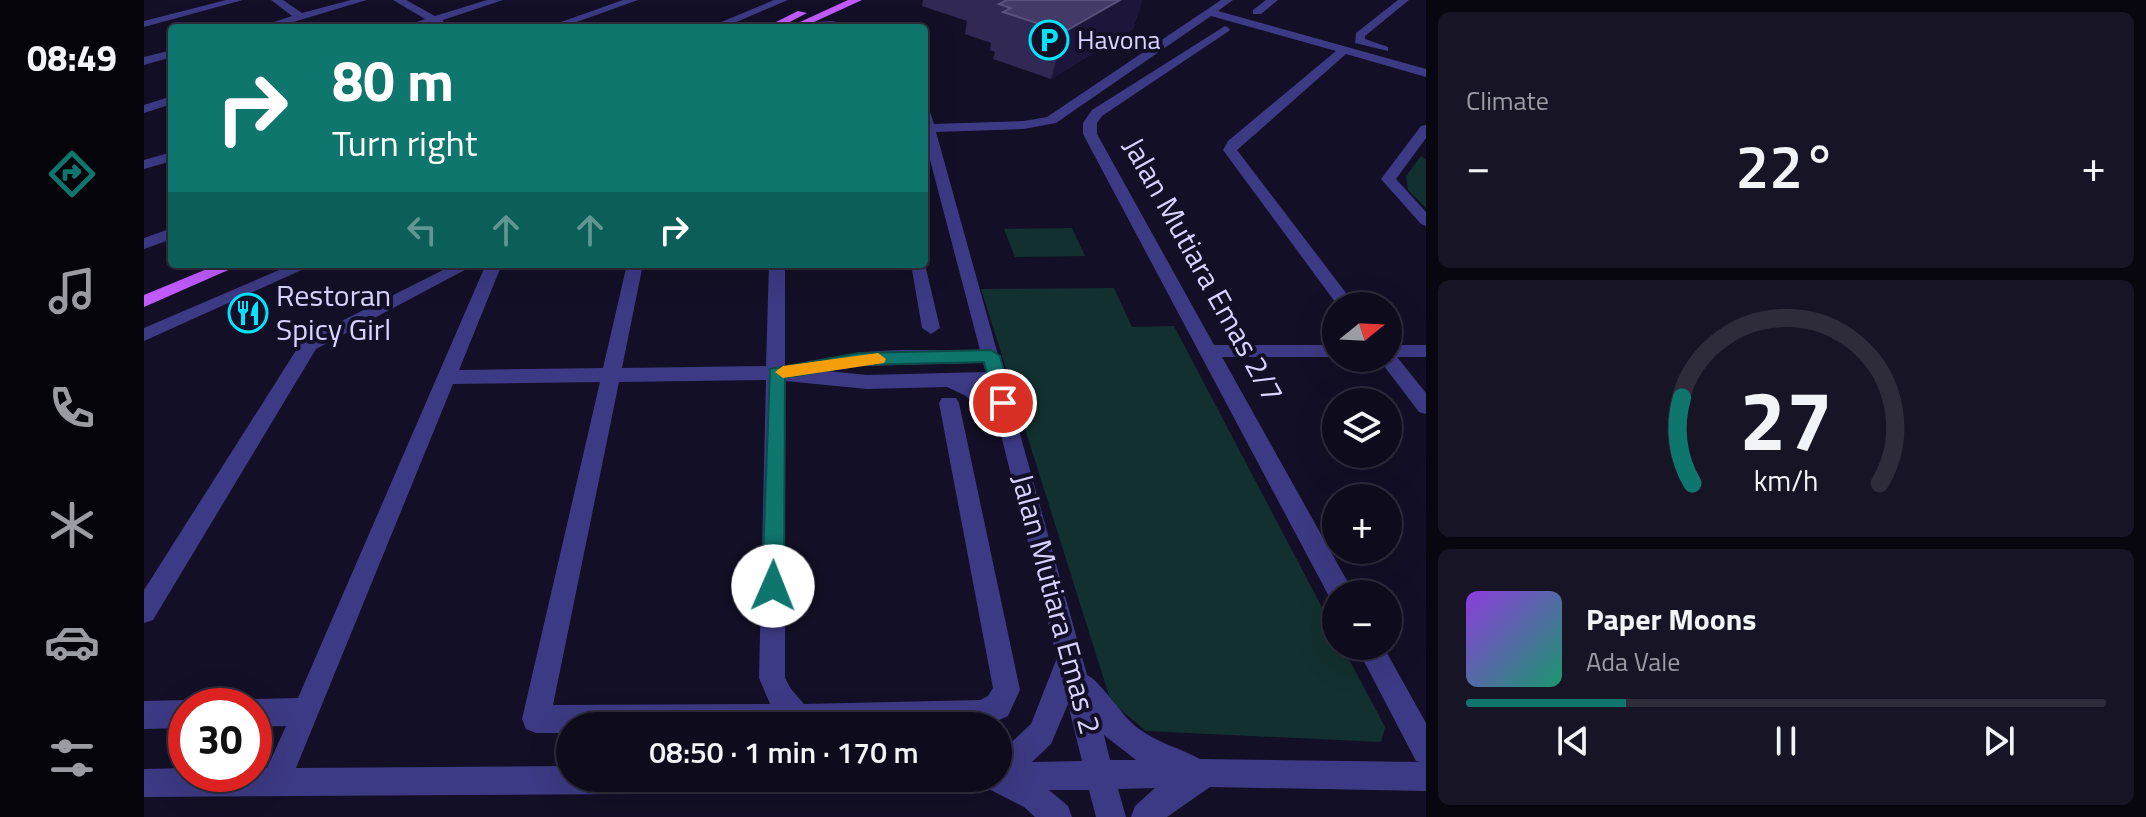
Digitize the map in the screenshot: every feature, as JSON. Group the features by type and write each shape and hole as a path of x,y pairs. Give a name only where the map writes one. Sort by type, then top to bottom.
{"main road":[{"path":"778,24 833,0"},
{"path":"801,24 856,1"},
{"path":"144,287 191,268"},
{"path":"144,301 224,268"}],"street":[{"path":"144,24 238,0"},
{"path":"276,0 301,17"},
{"path":"276,24 362,0"},
{"path":"398,0 441,24"},
{"path":"418,24 498,0"},
{"path":"561,24 633,0"},
{"path":"722,24 783,0"},
{"path":"929,128 1024,125 1051,120 1228,0"},
{"path":"1257,12 1273,0"},
{"path":"1385,0 1402,2"},
{"path":"856,1 850,12 858,24"},
{"path":"1402,2 1360,35 1359,41 1426,60"},
{"path":"1209,12 1339,54 1426,73"},
{"name":"Jalan Mutiara Emas 2/7","path":"1225,29 1097,113 1089,128 1092,140 1333,580"},
{"path":"144,61 168,54"},
{"path":"1336,292 1230,150 1233,144 1339,54"},
{"path":"144,109 168,101"},
{"path":"928,112 945,122 967,127"},
{"name":"Jalan Mutiara Emas 2","path":"928,124 1111,817"},
{"path":"934,149 943,135 967,127"},
{"path":"1426,129 1388,179 1426,221"},
{"path":"144,165 168,157"},
{"path":"144,244 168,235"},
{"path":"144,335 298,268"},
{"path":"144,612 309,345 460,268"},
{"path":"276,782 492,268"},
{"path":"556,719 536,719 634,268"},
{"path":"777,268 772,678 781,699 793,712"},
{"path":"920,268 931,328"},
{"path":"930,358 967,345 979,327 977,304"},
{"path":"1209,351 1322,351"},
{"path":"1402,351 1426,351"},
{"path":"776,373 859,359 991,356"},
{"path":"1398,372 1426,407"},
{"path":"444,377 776,373 867,382 997,379"},
{"path":"936,380 958,384 984,400 1004,423 1016,451"},
{"path":"949,403 1007,690 998,706 986,712"},
{"path":"1070,657 1097,709 1119,732 1175,764 1206,773"},
{"path":"1012,762 1041,734 1049,720 1070,657"},
{"path":"1377,660 1426,751"},
{"path":"272,713 303,712"},
{"path":"144,715 168,714"},
{"path":"1146,817 1165,799 1206,773"},
{"path":"1012,776 1206,773 1426,777"},
{"path":"144,783 556,780"},
{"path":"1012,784 1034,797 1057,817"}],"green space":[{"path":"1421,156 1426,160 1426,208 1408,190 1406,176"},
{"path":"1072,228 1085,256 1015,257 1004,229"},
{"path":"1114,288 1132,327 1174,326 1322,607 1322,660 1349,660 1385,727 1381,742 1146,731 1111,702 981,289"}],"building":[{"path":"1007,0 1120,0 1064,32 1003,12 1011,8 999,4"}],"slow traffic":[{"path":"783,372 859,359 878,359"}],"place":[{"name":"Havona","path":"1049,40"},
{"name":"Restoran Spicy Girl","path":"248,313"}],"route":[{"path":"773,586 776,373 859,359 991,356 1003,403"}]}
